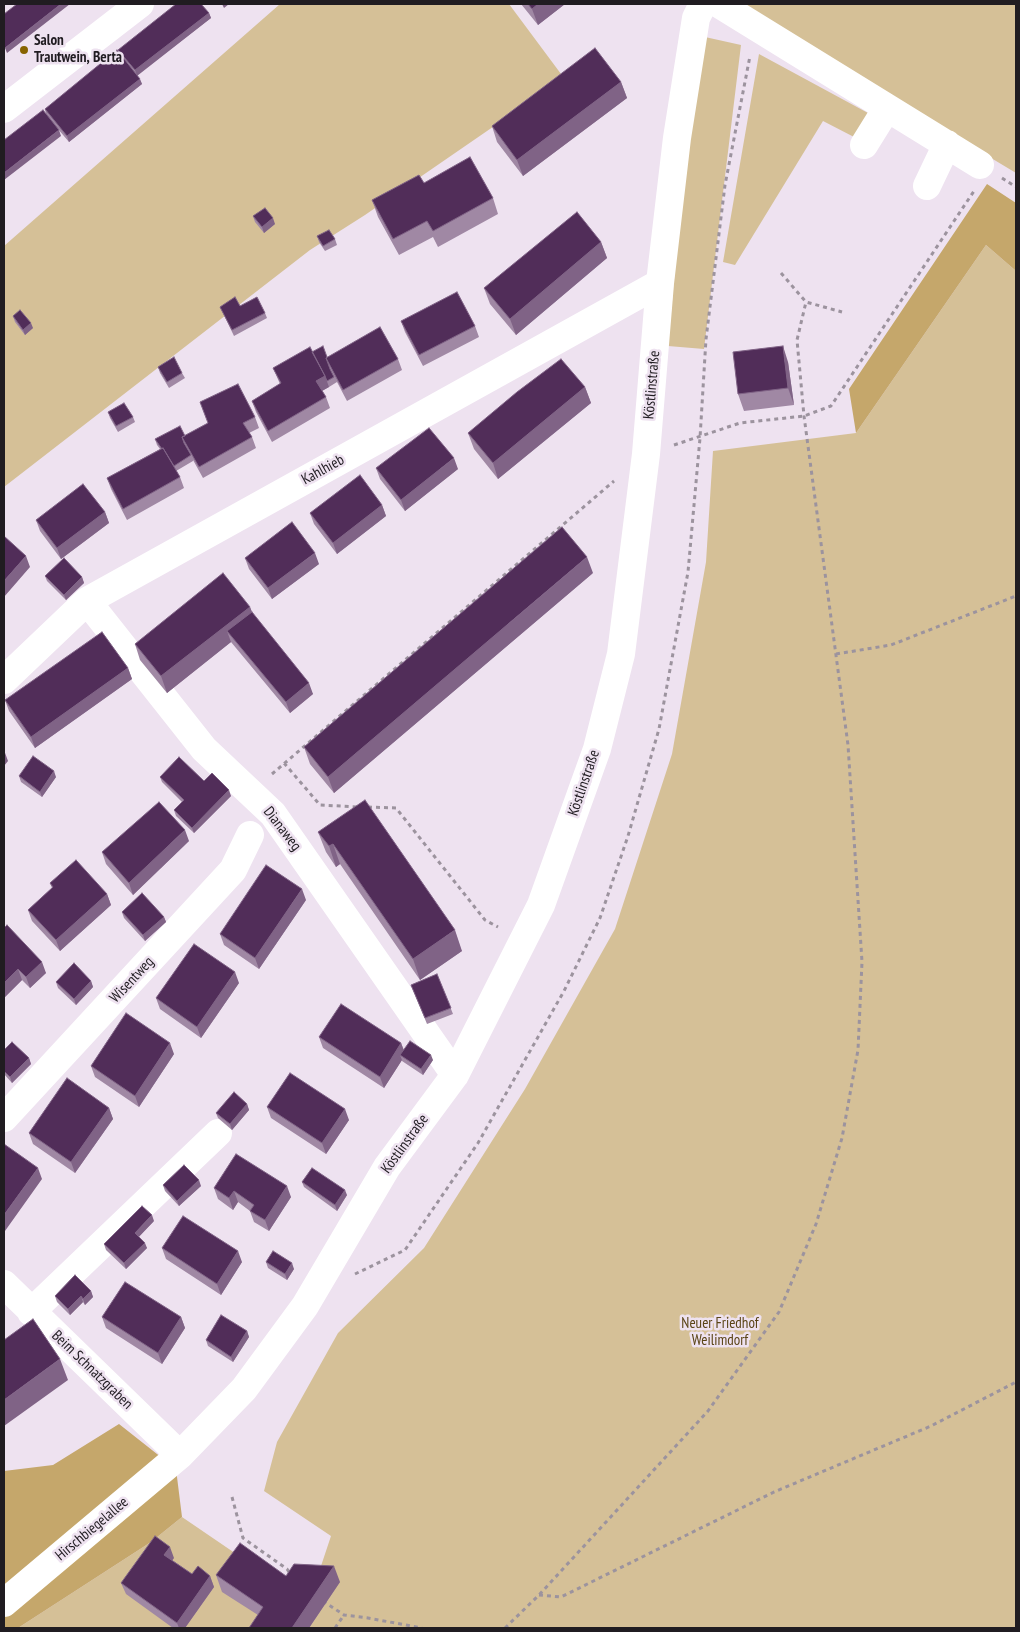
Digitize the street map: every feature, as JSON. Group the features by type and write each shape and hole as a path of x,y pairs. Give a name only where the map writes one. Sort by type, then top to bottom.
{"street":[{"path":"4,109 140,4"},
{"name":"Köstlinstraße","path":"180,1455 244,1389 305,1306 387,1167 455,1075 541,906 597,749 621,654 646,454 660,283 683,99 696,18 702,4"},
{"path":"719,4 947,144 979,175"},
{"path":"864,145 887,108"},
{"path":"927,186 947,144"},
{"name":"Kahlhieb","path":"4,680 87,600 660,283"},
{"name":"Dianaweg","path":"87,600 204,749 273,814 455,1075"},
{"name":"Wisentweg","path":"4,1118 233,870 250,835"},
{"path":"31,1312 218,1133"},
{"name":"Beim Schnatzgraben","path":"4,1284 180,1455"},
{"name":"Hirschbiegelallee","path":"4,1603 180,1455"}],"path":[{"path":"700,438 740,423 804,416 831,406 979,175"},
{"path":"781,273 806,302 842,312"},
{"path":"505,1628 540,1595 708,1410 779,1312 816,1224 842,1138 858,1050 862,962 848,745 804,416 797,340 806,302"},
{"path":"250,793 646,454"},
{"path":"836,654 891,645 1016,596"},
{"path":"284,764 320,805 396,808 485,920 525,939"},
{"path":"540,1595 561,1597 774,1492 931,1426 1016,1382"},
{"path":"232,1497 243,1538 287,1569 292,1576"},
{"path":"320,1600 344,1615 422,1628"},
{"path":"335,1628 344,1615"}],"green space":[{"path":"280,4 509,4 564,78 365,215 310,250 4,487 4,246"},
{"path":"735,4 1016,4 1016,173"},
{"path":"696,35 741,45 704,349 668,346"},
{"path":"759,54 868,113 854,137 823,121 735,265 723,262"},
{"name":"Neuer Friedhof Weilimdorf","path":"986,245 1016,271 1016,1628 18,1628 151,1542 182,1517 292,1592 316,1581 331,1536 264,1491 277,1442 338,1333 424,1248 525,1089 615,929 672,754 706,562 713,451 856,433"}],"shaded area":[{"path":"987,184 1016,203 1016,271 986,245 856,433 849,389"},
{"path":"119,1424 176,1469 182,1517 151,1542 18,1628 4,1628 4,1471 53,1465"}],"building":[{"path":"17,4 61,4 5,48 4,14"},
{"path":"176,4 201,4 209,13 135,70 118,50"},
{"path":"528,4 538,4 532,9"},
{"path":"595,48 621,82 517,160 492,126"},
{"path":"117,50 140,79 67,136 45,109"},
{"path":"43,110 59,130 4,173 4,140"},
{"path":"470,157 493,198 433,231 427,221 393,239 372,200 419,175 424,183"},
{"path":"265,208 273,218 262,227 253,216"},
{"path":"577,212 601,242 510,319 484,288"},
{"path":"329,230 335,239 323,246 317,236"},
{"path":"457,292 475,326 419,355 401,321"},
{"path":"235,297 240,306 257,297 265,313 232,330 220,307"},
{"path":"20,310 31,323 23,330 13,316"},
{"path":"380,327 398,359 343,390 326,358"},
{"path":"323,346 334,377 327,381 312,352"},
{"path":"783,346 788,388 738,394 733,352"},
{"path":"310,347 325,376 316,381 326,397 268,431 252,401 281,383 273,368"},
{"path":"174,357 182,373 167,382 158,367"},
{"path":"561,359 585,387 493,463 468,433 517,392"},
{"path":"238,384 255,417 243,423 252,437 199,467 182,437 208,423 200,402"},
{"path":"124,403 133,417 116,426 108,412"},
{"path":"180,426 185,436 182,437 184,443 191,455 174,466 155,439"},
{"path":"429,428 454,458 401,500 376,468"},
{"path":"163,448 180,477 123,509 107,478"},
{"path":"360,475 382,505 333,543 310,513"},
{"path":"83,484 105,512 57,548 36,520"},
{"path":"292,522 315,553 268,588 245,558"},
{"path":"562,527 587,557 328,777 304,747"},
{"path":"4,536 26,556 4,581"},
{"path":"64,558 82,577 64,595 45,576"},
{"path":"223,573 250,607 161,676 135,644"},
{"path":"252,612 309,683 286,702 227,631"},
{"path":"102,632 128,668 31,737 5,700"},
{"path":"33,756 54,771 40,792 19,776"},
{"path":"179,757 204,781 212,773 229,790 192,828 174,810 184,800 160,777"},
{"path":"365,800 455,930 413,959 333,844 329,846 318,832"},
{"path":"159,802 185,830 129,883 102,852"},
{"path":"76,860 107,894 56,940 28,910 53,887 50,883"},
{"path":"266,865 302,889 255,958 220,934"},
{"path":"142,893 164,917 143,935 122,912"},
{"path":"7,925 42,962 26,977 18,969 4,983 4,928"},
{"path":"194,944 235,972 197,1027 156,998"},
{"path":"74,963 91,981 74,999 56,982"},
{"path":"437,974 451,1008 425,1018 411,985"},
{"path":"341,1004 401,1043 380,1077 319,1037"},
{"path":"126,1013 170,1043 135,1096 91,1066"},
{"path":"410,1041 431,1055 421,1069 400,1055"},
{"path":"12,1042 29,1058 10,1077 4,1071 4,1050"},
{"path":"290,1073 345,1109 322,1143 267,1107"},
{"path":"67,1078 109,1108 71,1162 29,1133"},
{"path":"234,1092 247,1104 230,1124 216,1113"},
{"path":"4,1144 38,1168 4,1215"},
{"path":"236,1154 287,1186 265,1220 250,1211 254,1205 234,1191 229,1198 214,1188"},
{"path":"184,1165 199,1180 177,1201 163,1185"},
{"path":"312,1168 345,1190 335,1205 302,1182"},
{"path":"142,1206 152,1215 135,1233 145,1243 124,1263 104,1244"},
{"path":"183,1216 238,1251 217,1284 162,1248"},
{"path":"273,1251 292,1263 285,1274 266,1262"},
{"path":"75,1275 91,1291 83,1299 81,1296 68,1309 55,1296"},
{"path":"125,1282 181,1317 158,1353 102,1317"},
{"path":"221,1315 247,1331 231,1357 206,1340"},
{"path":"33,1319 60,1359 4,1400 4,1340"},
{"path":"155,1536 170,1547 164,1555 192,1574 198,1566 210,1576 177,1623 121,1583"},
{"path":"240,1543 286,1576 294,1564 334,1566 292,1628 249,1628 263,1607 216,1575"}],"place":[{"name":"Salon Trautwein, Berta","path":"24,50"}]}
